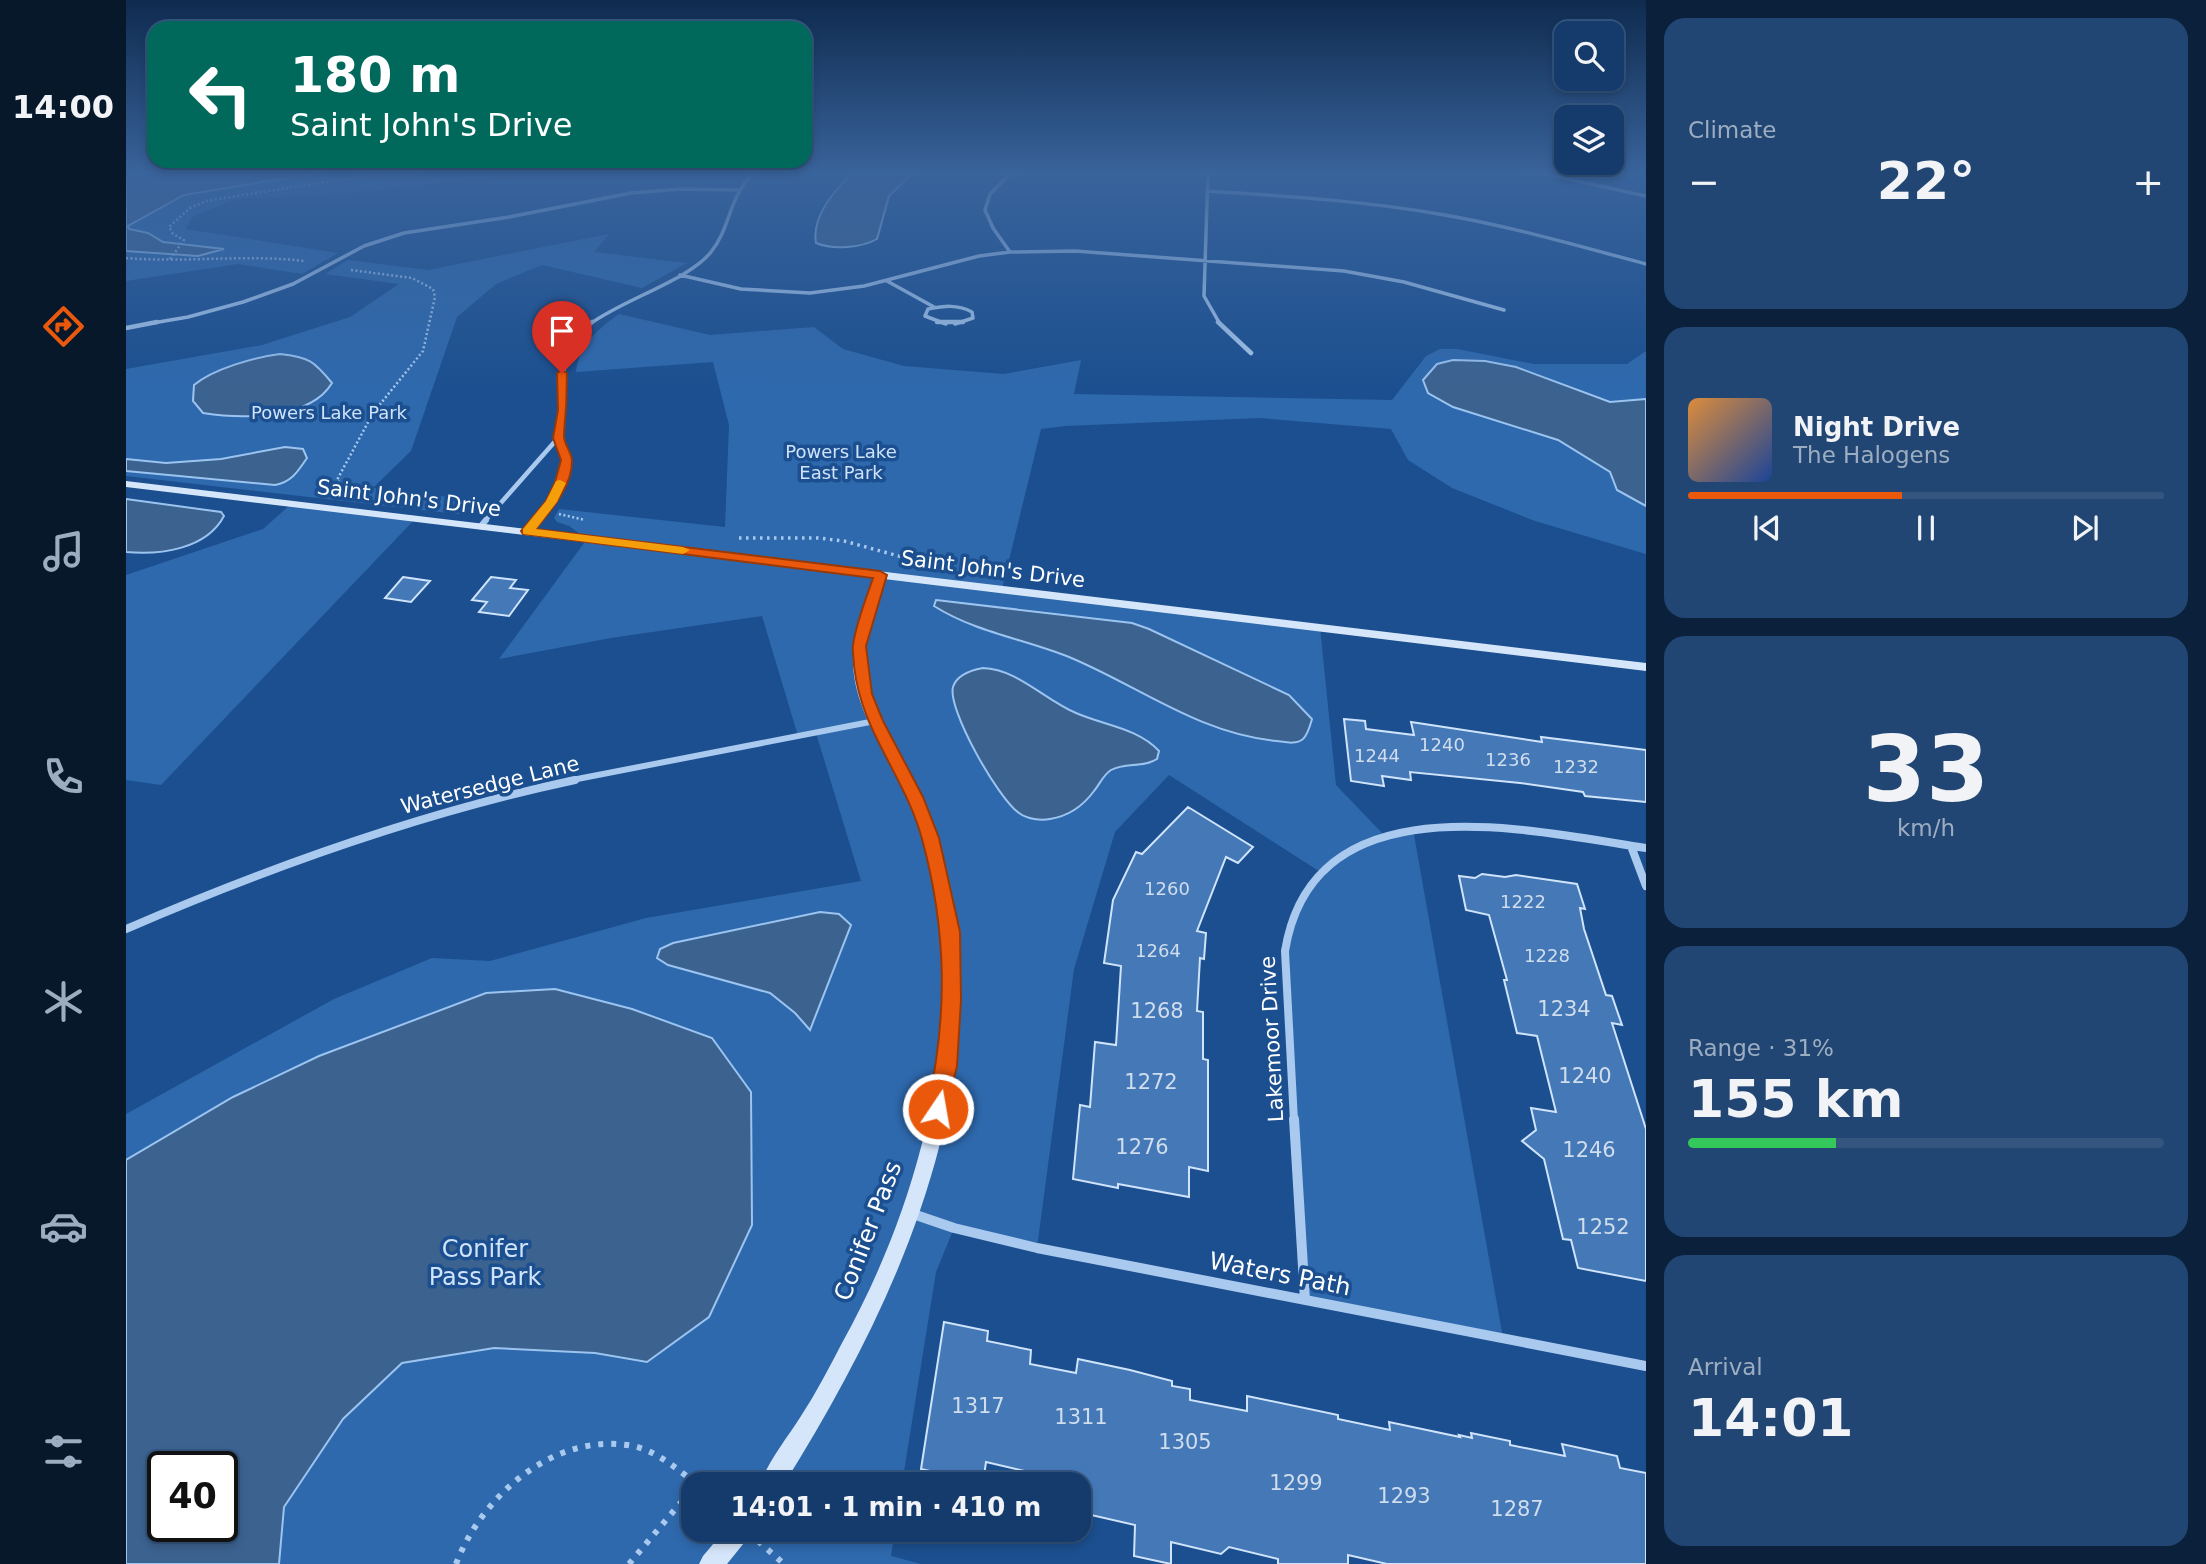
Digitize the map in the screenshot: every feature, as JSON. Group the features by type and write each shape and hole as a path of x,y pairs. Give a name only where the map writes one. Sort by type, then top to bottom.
{"street":[{"path":"126,328 188,317 243,302 293,284 367,245"},
{"path":"527,531 561,482 566,460 558,438 563,410 563,362 578,337 608,312 680,275 701,261 716,245"},
{"path":"1005,245 1010,252"},
{"path":"1205,245 1206,305 1213,317 1251,353"},
{"path":"1575,245 1646,264"},
{"path":"680,275 741,289 775,292 829,291 887,281 952,262 1010,252 1075,251 1363,274 1439,290 1504,310"},
{"path":"887,281 934,307 962,307 972,312 973,318 957,324 940,324 925,316 928,309 934,307"},
{"path":"481,526 558,438"},
{"name":"Saint John's Drive","path":"126,484 1646,667"},
{"name":"Conifer Pass","path":"779,1472 809,1426 850,1353 909,1213 933,1130 947,1066 951,932 930,838 915,797 875,721 865,694 859,646 880,575"},
{"name":"Watersedge Lane","path":"126,929 276,868 454,809 543,787 875,721"},
{"name":"Lakemoor Drive","path":"1305,1300 1284,966 1291,920 1311,884 1334,862 1360,846 1396,832 1418,828 1484,826 1646,848"},
{"path":"1631,846 1646,886"},
{"name":"Waters Path","path":"909,1213 954,1228 1037,1248 1646,1366"},
{"path":"711,1564 737,1542"}],"path":[{"path":"171,258 180,245"},
{"path":"126,258 267,256 363,273 412,278 433,289 435,297 423,351 373,413 337,480 342,485 370,495"},
{"path":"542,512 586,520"},
{"path":"733,538 818,538 844,541 923,566 919,580"},
{"path":"456,1564 459,1551 482,1512 510,1485 543,1463 574,1450 605,1443 634,1446 681,1473"},
{"path":"629,1564 681,1502"},
{"path":"757,1542 783,1564"}],"green space":[{"path":"126,245 287,245 338,253 302,274 238,264 126,281"},
{"name":"Powers Lake Park","path":"554,245 600,245 594,252 687,263 642,288 542,265 496,284 457,317 411,451 373,488 491,502 479,511 457,514 126,476 126,369 262,345 350,317 399,284 325,274 348,260 428,270"},
{"name":"Conifer Pass Park","path":"619,314 710,335 814,327 843,349 904,366 1004,374 1081,360 1074,394 1392,400 1426,356 1440,349 1457,349 1534,364 1627,364 1646,351 1646,554 1535,521 1452,488 1408,460 1391,429 1259,418 1065,426 1041,429 1002,589 1320,627 1336,785 1385,836 1413,829 1503,1338 1305,1300 1288,930 1300,900 1322,873 1169,775 1115,832 1074,969 1037,1248 954,1228 936,1272 904,1472 681,1472 681,1542 893,1542 891,1556 921,1564 126,1564 126,1114 334,999 432,958 490,961 646,918 861,881 816,733 798,736 762,616 611,638 499,659 587,539 569,526 557,522 554,518 559,509 725,527 729,425 713,362 576,372 585,346"},
{"path":"291,504 416,518 161,785 126,780 126,575 263,529"}],"shaded area":[{"path":"126,245 189,245 224,249 198,256 126,251"},
{"path":"823,245 858,245 847,247"},
{"path":"280,354 310,361 332,383 322,395 308,404 274,414 236,416 203,413 193,401 194,385 202,379 247,361"},
{"path":"1453,360 1485,361 1516,367 1610,402 1646,399 1646,506 1617,490 1610,472 1558,440 1453,407 1428,393 1423,380 1437,364"},
{"path":"285,447 303,449 307,458 290,479 275,485 126,471 126,459 166,463 221,459"},
{"path":"126,499 221,512 224,516 206,536 181,548 126,552"},
{"path":"936,600 1132,623 1289,695 1312,719 1310,727 1303,739 1290,743 1249,737 1221,729 1069,657 983,629 950,615 934,606"},
{"path":"983,668 1008,674 1076,713 1141,737 1159,751 1157,759 1111,770 1085,801 1075,810 1063,815 1042,820 1022,815 999,791 976,753 953,698 953,687 961,676"},
{"path":"820,912 839,914 851,925 810,1030 795,1013 770,993 668,965 657,958 660,949 673,943"},
{"path":"555,989 632,1009 712,1038 751,1092 752,1225 709,1317 647,1362 595,1353 494,1348 402,1363 343,1419 284,1507 279,1564 126,1564 126,1160 233,1097 319,1056 486,993"}],"building":[{"path":"403,577 430,581 411,602 385,598"},
{"path":"491,577 516,580 510,588 528,590 509,616 479,612 487,602 472,600"},
{"path":"1344,719 1365,721 1366,729 1414,735 1411,722 1542,742 1541,737 1646,750 1646,802 1585,796 1583,792 1520,783 1410,772 1411,780 1382,776 1384,786 1351,781"},
{"path":"1188,807 1253,847 1238,863 1226,857 1197,931 1206,933 1204,959 1200,958 1197,1011 1203,1012 1203,1059 1208,1060 1208,1171 1189,1167 1189,1197 1073,1179 1080,1105 1090,1107 1095,1042 1116,1045 1121,966 1104,963 1113,900 1136,852 1142,854"},
{"path":"1482,874 1505,877 1516,875 1577,884 1585,909 1580,908 1584,929 1606,995 1612,996 1622,1025 1612,1023 1646,1129 1646,1281 1578,1268 1571,1240 1563,1239 1544,1159 1522,1141 1536,1130 1531,1108 1556,1112 1537,1036 1517,1033 1504,980 1507,980 1489,915 1466,910 1459,876 1475,878"},
{"path":"944,1322 988,1331 987,1341 1031,1350 1030,1364 1076,1373 1078,1359 1130,1370 1172,1381 1172,1386 1190,1389 1190,1400 1247,1411 1247,1396 1338,1415 1338,1419 1390,1430 1389,1422 1460,1437 1459,1435 1472,1438 1471,1433 1510,1441 1510,1445 1565,1456 1562,1444 1617,1456 1620,1468 1646,1473 1646,1564 1387,1564 1348,1555 1348,1564 1278,1564 1278,1559 1229,1547 1221,1554 1171,1542 1171,1564 1134,1556 1135,1525 1091,1515 1091,1472 1029,1472 986,1462 985,1472 934,1472 921,1469"}],"slow traffic":[{"path":"560,483 551,502 527,531 683,550"}],"route":[{"path":"562,373 563,410 558,438 566,460 561,482 551,502 527,531 880,575 859,646 865,694 875,721 915,797 930,838 951,932 947,1066 938,1109"}],"park label":[{"name":"Powers Lake East Park","path":"841,461"}]}
